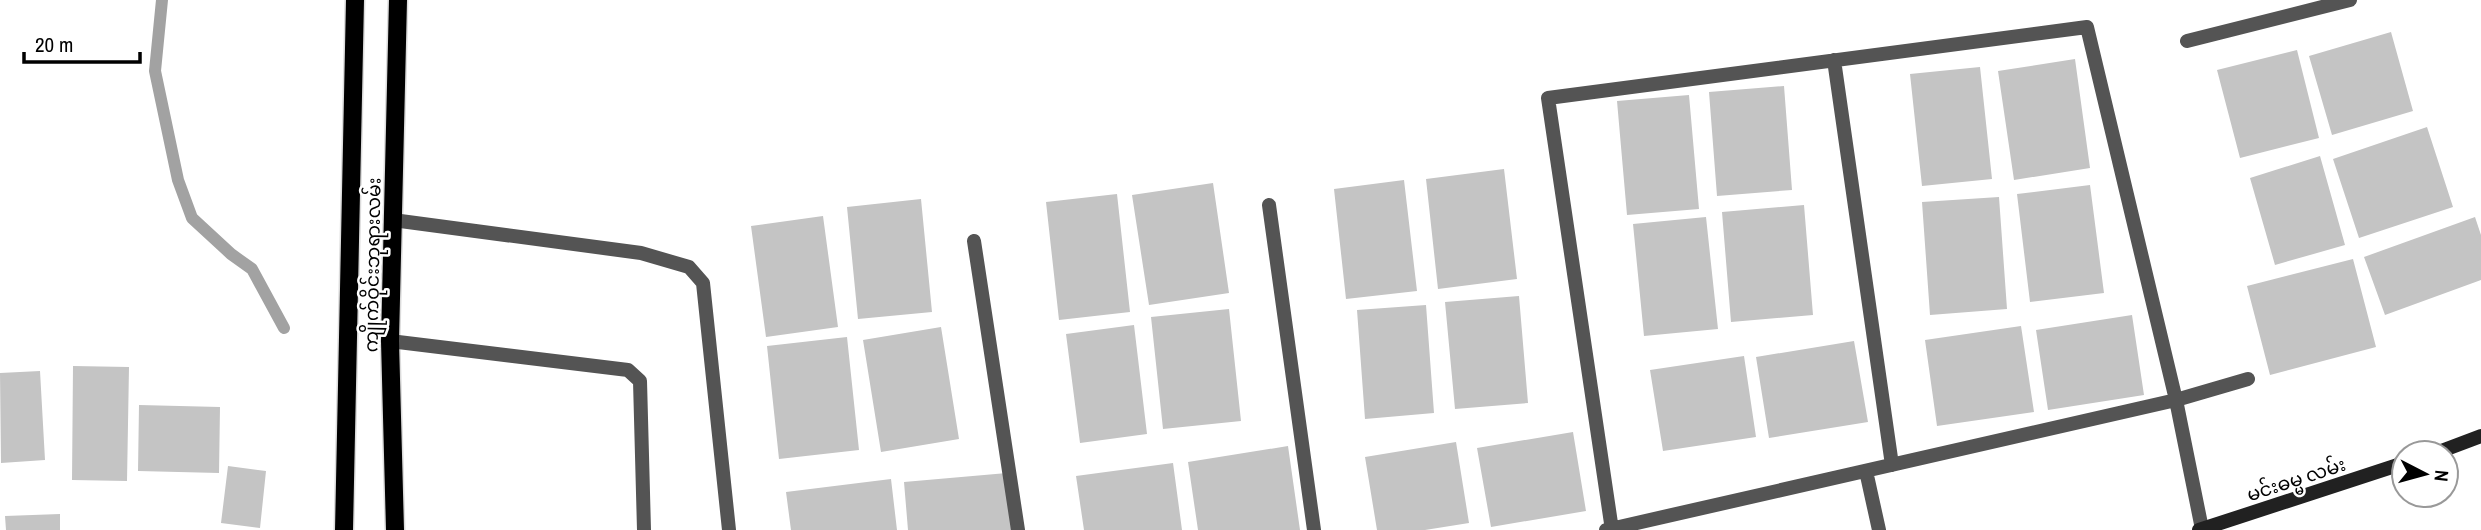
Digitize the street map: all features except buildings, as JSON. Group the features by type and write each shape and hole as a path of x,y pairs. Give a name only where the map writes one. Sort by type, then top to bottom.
{"main road":[{"name":"ကျိုက်ဝိုင်းဘုရားလမ်း","path":"344,530 355,0"},
{"name":"ကျိုက်ဝိုင်းဘုရားလမ်း","path":"395,530 390,341 398,0"},
{"path":"2460,444 2481,436"},
{"name":"မင်းဓမ္မ လမ်း","path":"2200,530 2390,468"}],"street":[{"path":"2188,41 2350,0"},
{"path":"2200,530 2176,400 2087,27 1548,98 1610,530 2176,400 2248,379"},
{"path":"1834,60 1892,465"},
{"path":"1269,205 1314,530"},
{"path":"393,220 641,253 689,267 703,283 729,530"},
{"path":"974,241 1018,530"},
{"path":"390,341 628,370 640,381 644,530"},
{"path":"1866,471 1879,530"}],"waterway":[{"path":"162,0 155,71 178,180 192,218 231,254 252,269 284,328"}]}
